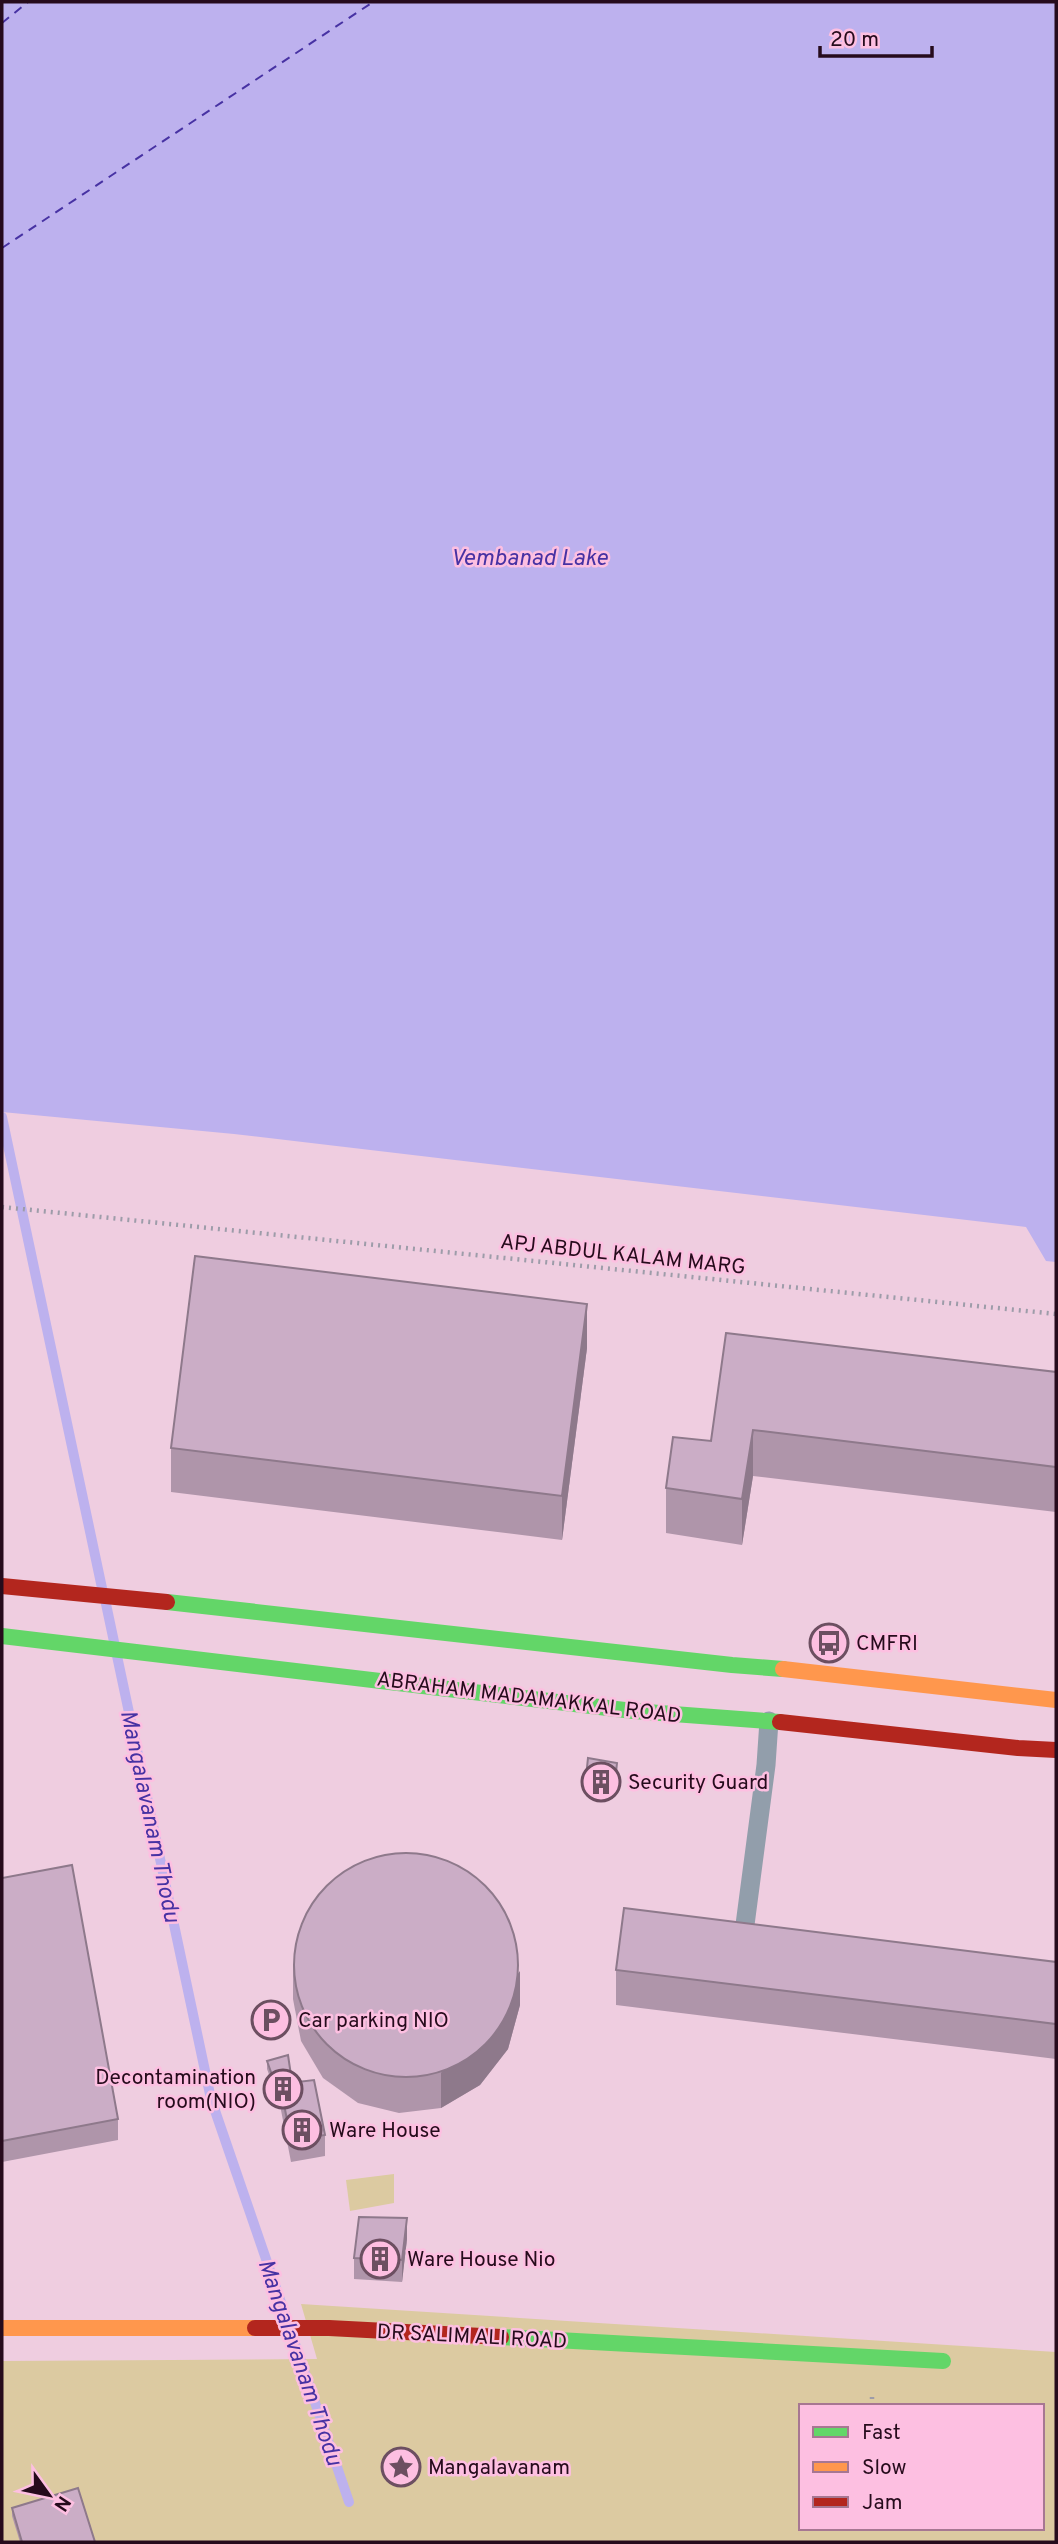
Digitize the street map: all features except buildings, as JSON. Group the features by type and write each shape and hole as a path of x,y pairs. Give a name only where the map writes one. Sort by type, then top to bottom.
{"main road":[{"path":"2,1586 732,1665 817,1671 1056,1700"},
{"name":"ABRAHAM MADAMAKKAL ROAD","path":"2,1636 157,1652 633,1711 769,1721 1056,1750"},
{"name":"DR SALIM ALI ROAD","path":"2,2328 329,2328 943,2361"}],"lane":[{"path":"769,1721 766,1765 743,1940 770,1942"}],"path":[{"name":"APJ ABDUL KALAM MARG","path":"2,1207 1056,1314"}],"shaded area":[{"path":"394,2174 394,2203 350,2211 346,2180"},
{"name":"Mangalavanam","path":"301,2304 1056,2352 1056,2542 2,2542 2,2361 317,2359"}],"water":[{"name":"Vembanad Lake","path":"2,2 1056,2 1056,1262 1046,1261 1026,1227 234,1134 2,1112"}],"waterway":[{"name":"Mangalavanam Thodu","path":"2,1117 102,1588"},
{"name":"Mangalavanam Thodu","path":"106,1604 211,2099 287,2320"},
{"name":"Mangalavanam Thodu","path":"292,2335 349,2502"}],"ferry route":[{"path":"2,23 28,2"},
{"path":"2,248 373,2"}],"traffic: fast":[{"path":"167,1602 783,1669"},
{"path":"2,1636 633,1711 780,1722"},
{"path":"501,2337 943,2361"}],"traffic: slow":[{"path":"783,1669 1056,1700"},
{"path":"2,2328 255,2328"}],"traffic: jam":[{"path":"2,1586 167,1602"},
{"path":"780,1722 1056,1750"},
{"path":"255,2328 329,2328 501,2337"}],"place":[{"name":"CMFRI","path":"829,1643"},
{"name":"Security Guard","path":"601,1782"},
{"name":"Car parking NIO","path":"271,2020"},
{"name":"Decontamination room(NIO)","path":"283,2089"},
{"name":"Ware House","path":"302,2130"},
{"name":"Ware House Nio","path":"380,2259"},
{"name":"Mangalavanam","path":"401,2467"}]}
